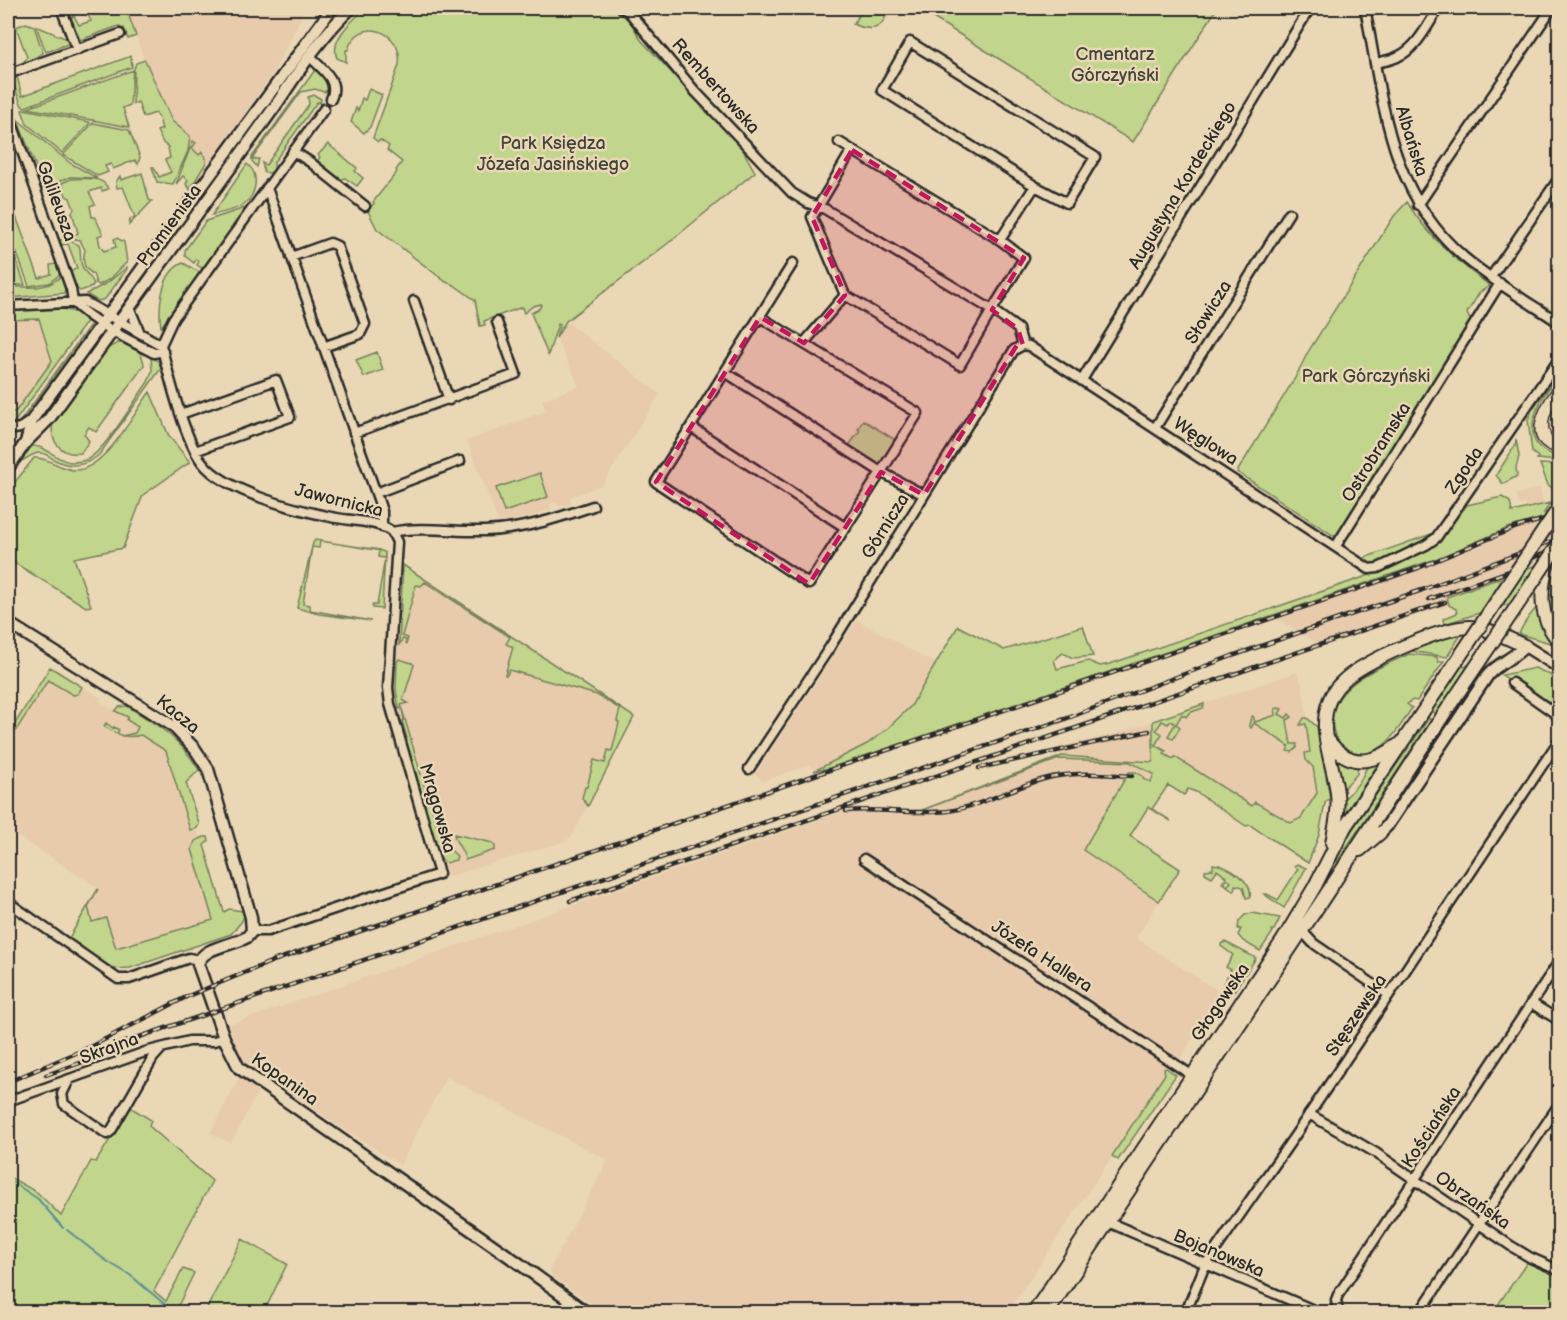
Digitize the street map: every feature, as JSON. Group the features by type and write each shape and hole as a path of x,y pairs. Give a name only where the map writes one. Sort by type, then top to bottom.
{"main road":[{"name":"Głogowska","path":"1048,1312 1108,1222 1302,911 1345,827 1560,506"},
{"name":"Głogowska","path":"1034,1312 1302,931 1442,717 1560,543"},
{"path":"1549,559 1544,577 1542,606 1548,625 1560,642"},
{"path":"1326,862 1337,806 1324,721 1326,708 1338,687 1352,674 1399,650 1445,632 1470,627 1525,646"},
{"path":"1326,736 1341,754 1360,761 1386,753 1405,738"},
{"path":"1350,859 1380,833"}],"street":[{"path":"61,8 77,50"},
{"path":"331,26 333,8"},
{"name":"Promienista","path":"26,442 32,420 333,8"},
{"name":"Promienista","path":"26,442 50,419 309,56 331,26 351,8"},
{"name":"Augustyna Kordeckiego","path":"1082,380 1310,8"},
{"name":"Albańska","path":"1365,8 1395,153 1418,205 1452,247 1500,284 1560,323"},
{"path":"1376,63 1393,59 1407,52 1418,40 1439,8"},
{"path":"1418,205 1552,8"},
{"name":"Rembertowska","path":"627,9 700,95 785,187 808,203 818,206"},
{"path":"8,74 120,34"},
{"path":"910,42 1095,157 1067,202 1035,186 882,90 910,42"},
{"path":"309,56 332,80 334,89 331,99"},
{"path":"8,306 73,302 116,326 154,353 162,348 173,319 324,109"},
{"name":"Galileusza","path":"8,112 71,289 73,302"},
{"path":"838,142 852,150 1000,240 1024,258 960,365 845,295 812,217 852,150"},
{"path":"293,151 365,206"},
{"path":"1491,277 1560,177"},
{"path":"1000,240 1035,186"},
{"path":"267,188 376,493 382,511 382,527"},
{"path":"818,206 825,208 992,310 1018,329 1023,345"},
{"name":"Słowicza","path":"1155,428 1289,213"},
{"path":"291,257 330,243 337,246 365,324 360,334 323,347"},
{"path":"793,263 656,482 809,584 881,472 924,495"},
{"name":"Ostrobramska","path":"1336,546 1500,284"},
{"path":"804,343 845,295"},
{"path":"414,301 449,400"},
{"path":"130,309 140,333"},
{"name":"Górnicza","path":"725,372 881,472 918,413 760,317"},
{"path":"354,433 516,374 496,322"},
{"path":"116,326 140,333 162,348"},
{"name":"Węglowa","path":"1023,345 1082,380 1369,569"},
{"name":"Górnicza","path":"749,769 830,647 1014,350 1023,345"},
{"name":"Jawornicka","path":"162,348 181,414 195,451 202,463 213,473 238,488 317,513 382,527 392,532 409,529 487,531 520,527 558,518 593,506"},
{"name":"Zgoda","path":"1369,569 1377,568 1437,538 1560,358"},
{"path":"181,414 276,380 290,417 195,451"},
{"path":"8,430 20,428 32,420"},
{"name":"Górnicza","path":"691,427 846,528"},
{"path":"8,430 26,442 8,468"},
{"path":"376,493 460,461"},
{"name":"Mrągowska","path":"199,960 208,951 242,940 252,931 268,932 440,874 390,704 388,688 397,542 392,532"},
{"name":"Kacza","path":"8,622 169,724 195,749 208,769 220,807 251,917 252,931"},
{"path":"1525,646 1560,659"},
{"path":"1525,646 1560,668"},
{"path":"1380,833 1387,826 1493,668 1520,652 1525,646"},
{"path":"1512,683 1560,717"},
{"name":"Stęszewska","path":"1186,1312 1205,1265 1310,1114 1560,739"},
{"name":"Józefa Hallera","path":"864,859 1197,1079"},
{"path":"8,902 118,979 129,979 189,958 199,960"},
{"path":"1302,931 1313,943 1389,995"},
{"name":"Kopanina","path":"199,960 199,969 224,1038 239,1068 586,1312"},
{"name":"Kościańska","path":"1338,1312 1336,1300 1338,1295 1560,960"},
{"path":"1531,1003 1560,1021"},
{"name":"Skrajna","path":"8,1101 162,1048 189,1041 214,1041 224,1038"},
{"path":"69,1080 62,1094 64,1104 107,1134 162,1048"},
{"path":"1420,1312 1560,1103"},
{"name":"Obrzańska","path":"1310,1114 1376,1153 1531,1258 1560,1271"},
{"name":"Bojanowska","path":"1108,1222 1318,1312"}],"highlighted area":[{"path":"852,150 1024,258 992,310 1018,329 1023,345 1017,345 924,495 881,472 809,584 656,482 760,317 804,343 845,295 812,217"}],"shaded area":[{"path":"126,8 306,8 272,75 193,185 183,176 184,173"},
{"path":"39,318 52,361 16,411 8,413 8,320"},
{"path":"566,321 660,394 602,485 570,497 572,503 559,507 556,502 550,504 550,510 530,517 499,523 467,441 546,411 542,400 579,386 556,338"},
{"path":"1540,488 1542,499 1551,514 1559,513 1559,557 1447,597 1449,605 1322,646 1271,616 1435,559 1508,528 1527,509 1525,504 1519,505 1516,494"},
{"path":"400,564 634,717 572,836 566,841 446,877 395,704 394,661 398,645 395,640"},
{"path":"857,620 936,664 911,706 867,744 814,771 811,764 762,781 755,774"},
{"path":"50,667 101,698 99,701 116,712 120,711 173,748 224,919 113,951 91,952 68,937 98,888 8,830 8,735"},
{"path":"1297,672 1302,685 1322,803 1316,843 1168,772 1083,849 1159,901 1136,938 1221,993 1180,1059 1178,1058 1011,1307 1015,1312 603,1312 552,1276 550,1269 608,1160 446,1077 400,1165 242,1063 228,1025 857,807 920,811 1059,757 1058,747 1115,734"},
{"path":"240,1077 259,1090 231,1143 210,1133"}],"green space":[{"path":"126,8 136,36 128,39 124,28 121,29 119,26 80,40 71,17 74,16 79,25 91,21 85,9"},
{"name":"Park Księdza Józefa Jasińskiego","path":"366,8 613,8 630,21 641,40 740,145 755,172 667,244 566,321 556,338 560,324 558,324 548,355 531,313 540,308 541,304 533,306 524,313 522,307 484,321 485,325 480,326 475,300 446,282 377,229 368,211 402,162 387,150 389,146 373,138 399,65 399,53 395,43 388,36 379,31 370,30 353,39 346,50 346,62 337,58 335,51 339,37 344,30"},
{"path":"864,8 889,8 881,25 867,28 853,24"},
{"name":"Cmentarz Górczyński","path":"917,8 1217,8 1133,142"},
{"path":"26,23 34,26 43,53 17,69 14,66 23,63 27,57 16,27"},
{"path":"36,26 72,41 72,46 70,49 68,44 46,52"},
{"path":"131,56 132,67 25,107 22,106 12,80 17,76 22,96"},
{"path":"145,60 172,121 190,136 188,151 173,184 157,182 152,167 159,177 171,172 165,160 170,158 168,147 163,143 157,131 162,129 159,118 156,113 143,117 138,102 133,104 134,69 136,63"},
{"path":"133,70 130,105 123,108 129,127 28,108"},
{"path":"315,70 328,81 328,90 324,92 315,89 301,92 252,159"},
{"path":"369,89 382,95 370,127 364,133 351,122 356,108 358,111 362,98 365,100"},
{"path":"314,95 321,99 320,106 317,102 274,162 274,171 264,172 262,163 266,165 309,104 308,97"},
{"path":"22,110 90,123 62,153 27,124"},
{"path":"17,119 70,163 97,178 70,177 37,190 38,186 43,184"},
{"path":"93,123 129,130 140,157 138,164 135,160 113,169 111,164 105,166 108,172 98,176 63,155"},
{"path":"193,141 196,143 192,148 199,155 202,152 206,163 190,189 186,184 188,180 183,176 176,184"},
{"path":"328,144 357,168 355,171 363,178 357,186 345,178 339,180 316,163 320,157 318,155"},
{"path":"252,159 259,159 257,167 252,161"},
{"path":"247,164 254,173 255,179 254,190 248,201 240,207 212,215"},
{"path":"142,173 149,200 152,201 129,225 130,219 135,217 123,187 117,188 116,182 120,176 121,180"},
{"path":"71,179 92,179 105,185 108,189 102,191 101,188 89,192 95,204 90,206 92,217 95,217 103,234 98,236 100,246 104,251 116,247 114,239 117,238 124,242 127,262 110,279 99,285 84,264 85,250 80,240 75,239 74,235 78,233 72,212 74,209 70,198 66,196 62,183"},
{"path":"8,195 39,278 51,274 50,265 56,264 60,274 49,283 29,286 8,229"},
{"name":"Park Górczyński","path":"1407,202 1424,227 1444,248 1490,286 1480,292 1467,313 1473,320 1340,533 1334,536 1237,472 1295,378 1308,352 1394,216"},
{"path":"248,207 203,269 197,265 199,261 196,259 194,263 185,256 185,250 206,221"},
{"path":"8,236 25,285 8,285"},
{"path":"70,237 72,242 79,245 82,266 94,284 80,291 73,286 70,276 77,268 68,244 61,245 57,241"},
{"path":"183,263 201,273 161,327 161,300 166,282 170,274"},
{"path":"127,267 105,299 98,301 86,294 107,283"},
{"path":"61,276 64,293 8,298 8,286 43,286"},
{"path":"63,309 78,313 88,320 16,420 8,423 8,413 16,411 52,361 39,319 8,320 8,311"},
{"path":"90,325 88,334 25,421 16,427"},
{"path":"118,343 136,348 144,365 96,432 89,427 84,434 89,441 81,453 62,450 53,435 53,422 106,349"},
{"path":"377,352 383,370 364,377 356,360"},
{"path":"151,357 162,367 99,455 88,462 77,465 65,464 40,453 18,462 32,446 42,448 70,462 88,459 112,435 148,382 152,371"},
{"path":"1559,371 1559,377 1537,409 1533,433 1536,443 1545,451 1559,456 1559,461 1537,459 1538,457 1532,452 1528,420 1532,410"},
{"path":"150,392 169,436 190,462 143,495 123,548 74,558 91,606 86,607 8,559 8,491 34,458 44,459 74,470 85,468 97,461 117,440"},
{"path":"863,420 897,441 885,460 875,465 848,447 860,430 858,429"},
{"path":"1516,439 1519,456 1517,476 1503,484 1496,475 1515,446"},
{"path":"1540,464 1559,465 1559,492 1548,485"},
{"path":"540,473 548,497 504,512 496,488"},
{"path":"1502,497 1510,502 1512,512 1550,503 1544,513 1559,510 1559,513 1508,528 1436,559 830,768 814,771 867,744 911,706 958,626 1004,650 1083,626 1093,656 1073,658 1063,653 1054,660 1057,669 1088,661 1100,666 1110,664 1376,573 1429,548 1467,505"},
{"path":"1437,532 1407,551 1380,563 1370,564 1361,559"},
{"path":"315,540 335,543 320,541 319,548 312,547"},
{"path":"312,547 303,604 310,605 310,610 371,621 319,614 297,608"},
{"path":"379,550 385,553 385,558 378,557"},
{"path":"1559,557 1559,562 1551,563 1512,603 1444,624 1443,619 1457,613 1456,609 1449,605 1447,597"},
{"path":"385,560 382,609 373,608 372,605 377,605"},
{"path":"403,565 634,717 588,806 582,798 585,787 587,787 594,760 605,763 608,750 612,751 620,709 597,695 509,670 505,675 513,647 506,644 510,637 425,582 421,586 416,585 402,636 408,638 406,645 406,640 403,639 399,645"},
{"path":"1553,594 1559,594 1559,612 1550,643 1519,634 1533,612"},
{"path":"1462,633 1447,657 1410,651 1445,637"},
{"path":"1409,654 1437,657 1438,662 1444,661 1417,701 1413,700 1407,704 1412,708 1384,745 1369,753 1356,754 1346,749 1338,741 1333,730 1336,703 1345,691 1359,679"},
{"path":"399,659 414,665 403,700 408,703 401,705 402,708 399,709 396,689"},
{"path":"1470,665 1437,714 1431,710 1461,666 1467,667"},
{"path":"50,667 82,687 78,694 73,695 48,680 8,743 8,735"},
{"path":"1535,668 1559,679 1559,714 1502,675"},
{"path":"1204,704 1203,708 1189,713 1186,717 1182,714 1176,724 1180,727 1173,739 1168,736 1175,724 1171,721 1168,724 1162,721 1156,730 1162,734 1155,745 1166,751 1164,754 1173,759 1175,757 1252,806 1255,802 1291,823 1301,818 1317,793 1313,767 1306,760 1305,753 1310,752 1306,724 1300,725 1304,718 1307,718 1317,727 1330,798 1325,803 1319,835 1308,863 1250,825 1246,826 1196,792 1188,789 1184,795 1168,785 1152,809 1171,821 1148,807 1130,836 1180,869 1159,901 1083,850 1126,777 1132,777 1132,774 1128,774 1129,772 1136,772 1144,777 1143,779 1151,782 1154,774 1130,762 1059,759 917,812 1062,756 1153,762 1153,721"},
{"path":"127,706 159,726 184,749 199,770 186,783 199,824 197,828 190,830 166,751 141,735 123,736 135,733 138,727 127,720 128,717 115,711 119,707"},
{"path":"402,709 425,788 431,787 432,791 427,793 444,850 449,849 457,856 456,860 446,863 439,857 405,739 407,738 402,721 404,720"},
{"path":"1275,709 1282,709 1279,714 1286,718 1289,714 1292,717 1287,720 1291,744 1297,744 1297,748 1292,752 1287,751 1289,746 1254,723 1251,728 1249,725 1251,717 1253,716 1255,722 1276,715"},
{"path":"1429,718 1431,720 1337,862 1339,864 1326,884 1346,839"},
{"path":"106,723 119,730 117,733 120,735 104,726"},
{"path":"1334,756 1345,763 1358,765 1357,774 1341,791"},
{"path":"1380,761 1343,816 1342,800 1357,784 1367,765"},
{"path":"454,834 493,843 495,850 465,860"},
{"path":"208,837 209,841 204,845 224,912 229,909 242,911 244,916 231,934 130,968 113,969 69,938 98,889 88,907 92,922 106,918 116,948 213,920 192,849 195,841"},
{"path":"1213,864 1225,867 1238,875 1248,885 1250,897 1246,898 1243,887 1235,885 1234,891 1227,886 1231,882 1227,879 1226,885 1222,883 1226,877 1217,870 1212,877 1205,873 1205,870 1213,869"},
{"path":"1297,864 1306,868 1284,908 1264,894 1278,900 1298,869 1294,866"},
{"path":"1252,913 1280,918 1260,951 1243,941 1238,935 1241,929 1238,929 1239,921 1245,915"},
{"path":"1225,942 1256,958 1234,991 1223,984 1231,970 1226,967 1233,955 1221,946"},
{"path":"1164,1069 1176,1075 1118,1160 1112,1156 1165,1074"},
{"path":"130,1107 151,1120 149,1126 212,1181 154,1291 166,1301 183,1269 194,1273 177,1308 182,1312 8,1312 8,1176 38,1193 61,1216 91,1161 96,1162"},
{"path":"242,1239 287,1264 264,1312 205,1312"},
{"path":"1528,1261 1559,1276 1559,1312 1493,1312"}],"waterway":[{"path":"8,1179 38,1199 63,1228"},
{"path":"67,1230 105,1260 130,1275 174,1312"}],"tram line":[{"path":"1560,379 1540,409 1535,432 1538,442 1546,449 1560,454"},
{"path":"1560,398 1552,411 1549,423 1551,435 1560,447"}],"railway":[{"path":"8,1082 90,1047 188,996 273,961 1418,568 1517,527 1560,515"},
{"path":"90,1054 1065,719 1232,656 1422,590 1560,538"},
{"path":"1528,559 1560,549"},
{"path":"1429,599 1527,565"},
{"path":"570,901 1445,602"},
{"path":"979,768 1149,731"},
{"path":"846,811 948,811 961,809 1055,776 1088,774 1132,776"},
{"path":"46,1075 100,1056"}]}
